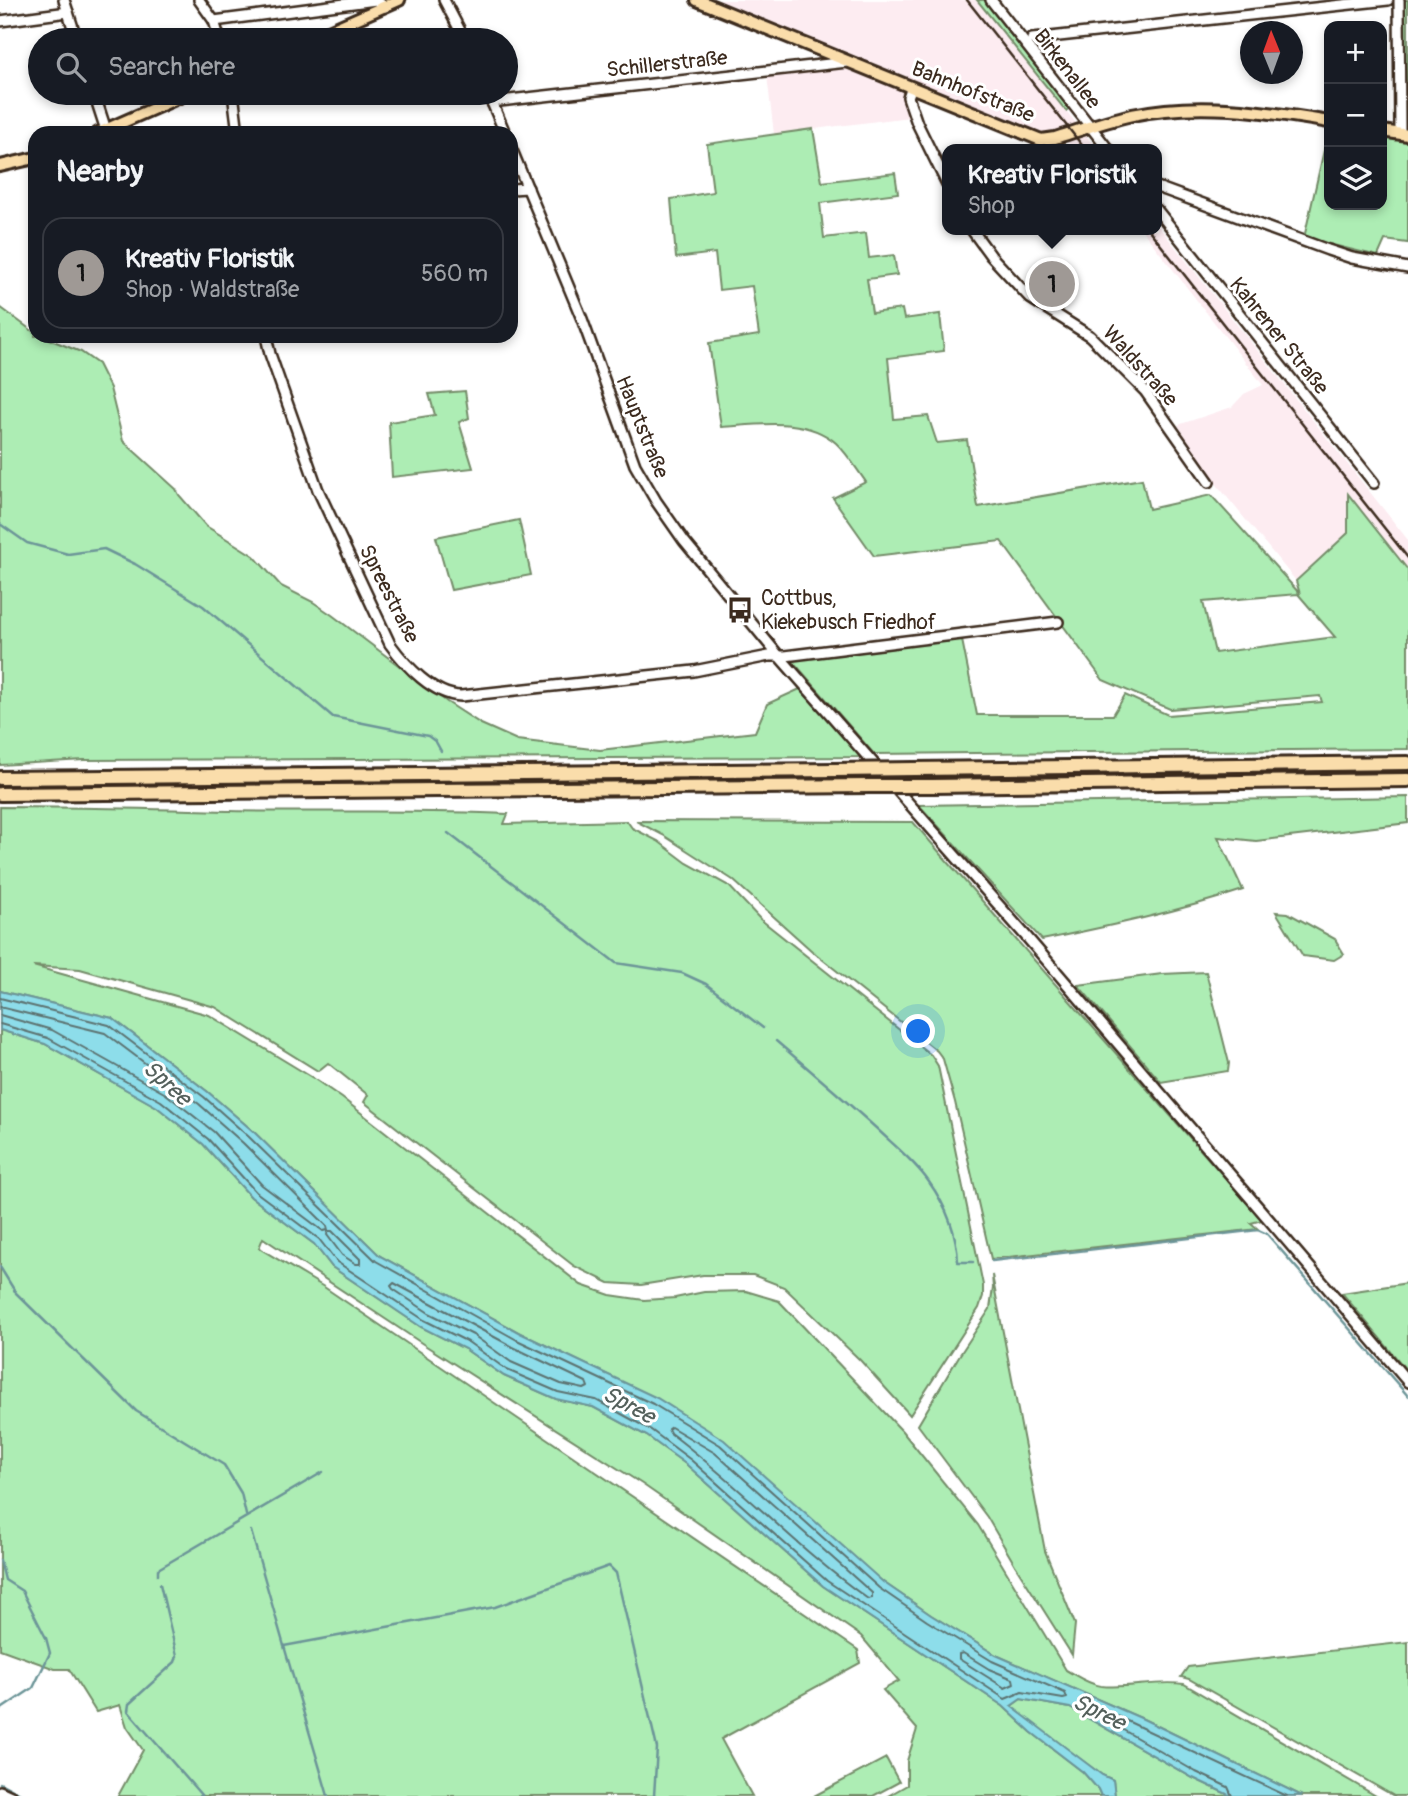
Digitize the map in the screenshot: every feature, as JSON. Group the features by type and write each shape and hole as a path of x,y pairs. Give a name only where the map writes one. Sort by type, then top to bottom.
{"highway":[{"path":"0,778 1408,764"},
{"path":"0,794 1408,780"}],"main road":[{"path":"336,28 399,0"},
{"name":"Bahnhofstraße","path":"697,0 1041,140 1134,114 1198,108 1255,111 1324,121"},
{"path":"113,126 162,105"},
{"path":"0,166 28,160"}],"street":[{"path":"64,0 73,28"},
{"path":"199,0 216,28"},
{"path":"214,21 376,0 385,7"},
{"path":"444,0 459,28"},
{"name":"Birkenallee","path":"991,0 1089,126"},
{"path":"1031,39 1388,0"},
{"path":"1399,0 1404,134"},
{"path":"0,21 68,12"},
{"name":"Schillerstraße","path":"518,94 847,62"},
{"path":"911,89 908,97 916,123 942,174"},
{"path":"97,105 101,126"},
{"path":"234,105 237,126"},
{"path":"493,105 502,126"},
{"path":"1089,126 1104,144"},
{"name":"Hauptstraße","path":"518,164 582,319 644,483 684,541 778,655 1031,942 1408,1381"},
{"path":"518,189 528,188"},
{"path":"1162,189 1352,258 1408,268"},
{"name":"Kahrener Straße","path":"1162,216 1374,483"},
{"name":"Waldstraße","path":"976,235 1030,298 1090,335 1144,391 1209,482"},
{"name":"Spreestraße","path":"268,343 318,489 390,644 400,658 449,696 694,671 778,655 1058,622"},
{"path":"0,1791 11,1796"}],"shaded area":[{"path":"717,0 977,0 1093,144 1069,144 1059,132 1041,134"},
{"path":"844,68 902,90 910,117 774,134 767,76"},
{"path":"1162,230 1408,540 1408,570 1349,495 1348,533 1296,581 1213,480 1178,425 1232,407 1244,394 1263,385 1146,235 1162,235"}],"green space":[{"path":"977,0 989,0 1070,107 1066,111"},
{"path":"1403,0 1408,0 1408,125 1407,125"},
{"path":"813,129 822,182 895,173 898,193 820,203 824,238 866,233 869,258 894,255 897,275 867,279 872,313 902,309 904,319 940,314 944,351 888,358 894,419 928,416 937,443 967,440 978,507 1142,479 1149,509 1211,495 1300,594 1296,581 1348,533 1348,494 1408,570 1408,749 874,754 789,657 962,640 977,715 1113,715 1125,695 1168,715 1322,702 1320,696 1170,709 1103,680 1001,541 874,556 833,498 866,482 836,443 824,434 796,426 765,424 721,427 709,343 759,335 752,286 719,290 715,253 676,258 671,199 713,192 707,144","holes":["1298,594 1335,637 1215,653 1203,602"]},
{"path":"1387,138 1408,141 1408,243 1385,240 1378,256 1304,238 1324,150 1324,210 1387,210"},
{"path":"0,307 28,328 28,343 58,343 81,352 98,364 110,388 123,441 176,489 206,526 254,556 281,586 332,615 447,702 481,724 517,740 600,750 755,732 767,704 800,689 863,757 84,760 0,765"},
{"path":"465,391 469,418 459,422 473,468 392,477 389,422 435,415 429,394"},
{"path":"519,520 531,575 451,590 436,537"},
{"path":"1408,797 1408,823 1256,841 1218,837 1243,890 1168,912 1042,940 919,805"},
{"path":"0,807 508,814 504,824 627,821 632,828 658,841 687,863 729,886 760,919 931,1055 938,1066 983,1285 983,1296 979,1308 910,1415 860,1360 784,1287 753,1275 703,1275 641,1285 609,1283 574,1266 364,1102 368,1095 328,1063 318,1071 215,1007 80,969 33,966 209,1015 342,1098 581,1285 610,1295 644,1300 675,1298 704,1292 746,1291 779,1301 902,1431 978,1525 1066,1670 1087,1682 1101,1686 1184,1684 1376,1796 1302,1796 1143,1719 996,1655 883,1582 656,1398 520,1333 380,1256 254,1132 208,1092 112,1018 0,991"},
{"path":"636,821 913,822 1262,1220 1251,1223 1258,1229 991,1259 955,1102 943,1059 937,1051 812,951 733,880"},
{"path":"1276,912 1288,913 1335,939 1344,954 1334,960 1303,956"},
{"path":"1206,972 1229,1063 1228,1071 1161,1082 1078,985 1162,974"},
{"path":"0,1030 45,1044 157,1107 203,1144 251,1197 314,1244 332,1267 421,1327 465,1349 504,1376 556,1399 593,1407 647,1436 687,1465 823,1586 1003,1706 1031,1732 1083,1772 1101,1796 888,1796 907,1785 907,1761 917,1729 883,1690 899,1681 861,1636 642,1484 263,1238 259,1248 324,1287 858,1650 860,1663 721,1739 752,1796 118,1796 143,1750 127,1727 120,1705 96,1712 69,1669 55,1669 0,1649"},
{"path":"992,1275 1045,1551 1075,1624 1072,1655 987,1517 918,1425 990,1309"},
{"path":"1408,1283 1408,1372 1342,1293"},
{"path":"1408,1642 1408,1796 1394,1796 1189,1679 1181,1677 1188,1667"},
{"path":"1021,1699 1070,1708 1193,1778 1231,1796 1115,1796 1113,1780 1102,1775 1010,1707"},
{"path":"886,1758 899,1782 873,1796 814,1796"}],"water":[{"name":"Spree","path":"0,991 112,1018 208,1092 254,1132 380,1256 520,1333 657,1398 724,1440 883,1582 931,1615 996,1655 1143,1719 1302,1796 1231,1796 1193,1778 1070,1708 1021,1699 1011,1706 1102,1775 1113,1780 1115,1796 1101,1796 1083,1772 1031,1732 1003,1706 823,1586 687,1465 647,1436 593,1407 556,1399 504,1376 465,1349 421,1327 332,1267 314,1244 251,1197 203,1144 157,1107 45,1044 0,1030"}],"waterway":[{"path":"0,524 27,543 68,554 104,549 135,564 203,606 333,717 428,736 436,742 441,751"},
{"path":"448,833 616,963 682,973 706,984 763,1028"},
{"path":"776,1041 918,1168 945,1210 953,1231 958,1262 973,1262"},
{"path":"992,1261 1258,1230 1267,1234 1408,1396"},
{"path":"0,1267 16,1293 136,1411 224,1465 241,1493 246,1515"},
{"path":"158,1575 158,1569 323,1472"},
{"path":"251,1531 284,1646 495,1607 609,1566 616,1573 657,1748 654,1796"},
{"path":"0,1560 5,1580 22,1591 46,1638 50,1653 33,1688 0,1710"},
{"path":"160,1584 177,1656 175,1662 129,1704 128,1711 202,1796"},
{"path":"284,1646 328,1796"},
{"path":"0,1783 24,1796"}],"railway":[{"path":"967,0 1081,144"},
{"path":"1153,235 1408,558"}],"place":[{"name":"Kreativ Floristik","path":"1052,284"},
{"name":"Cottbus, Kiekebusch Friedhof","path":"740,610"}]}
